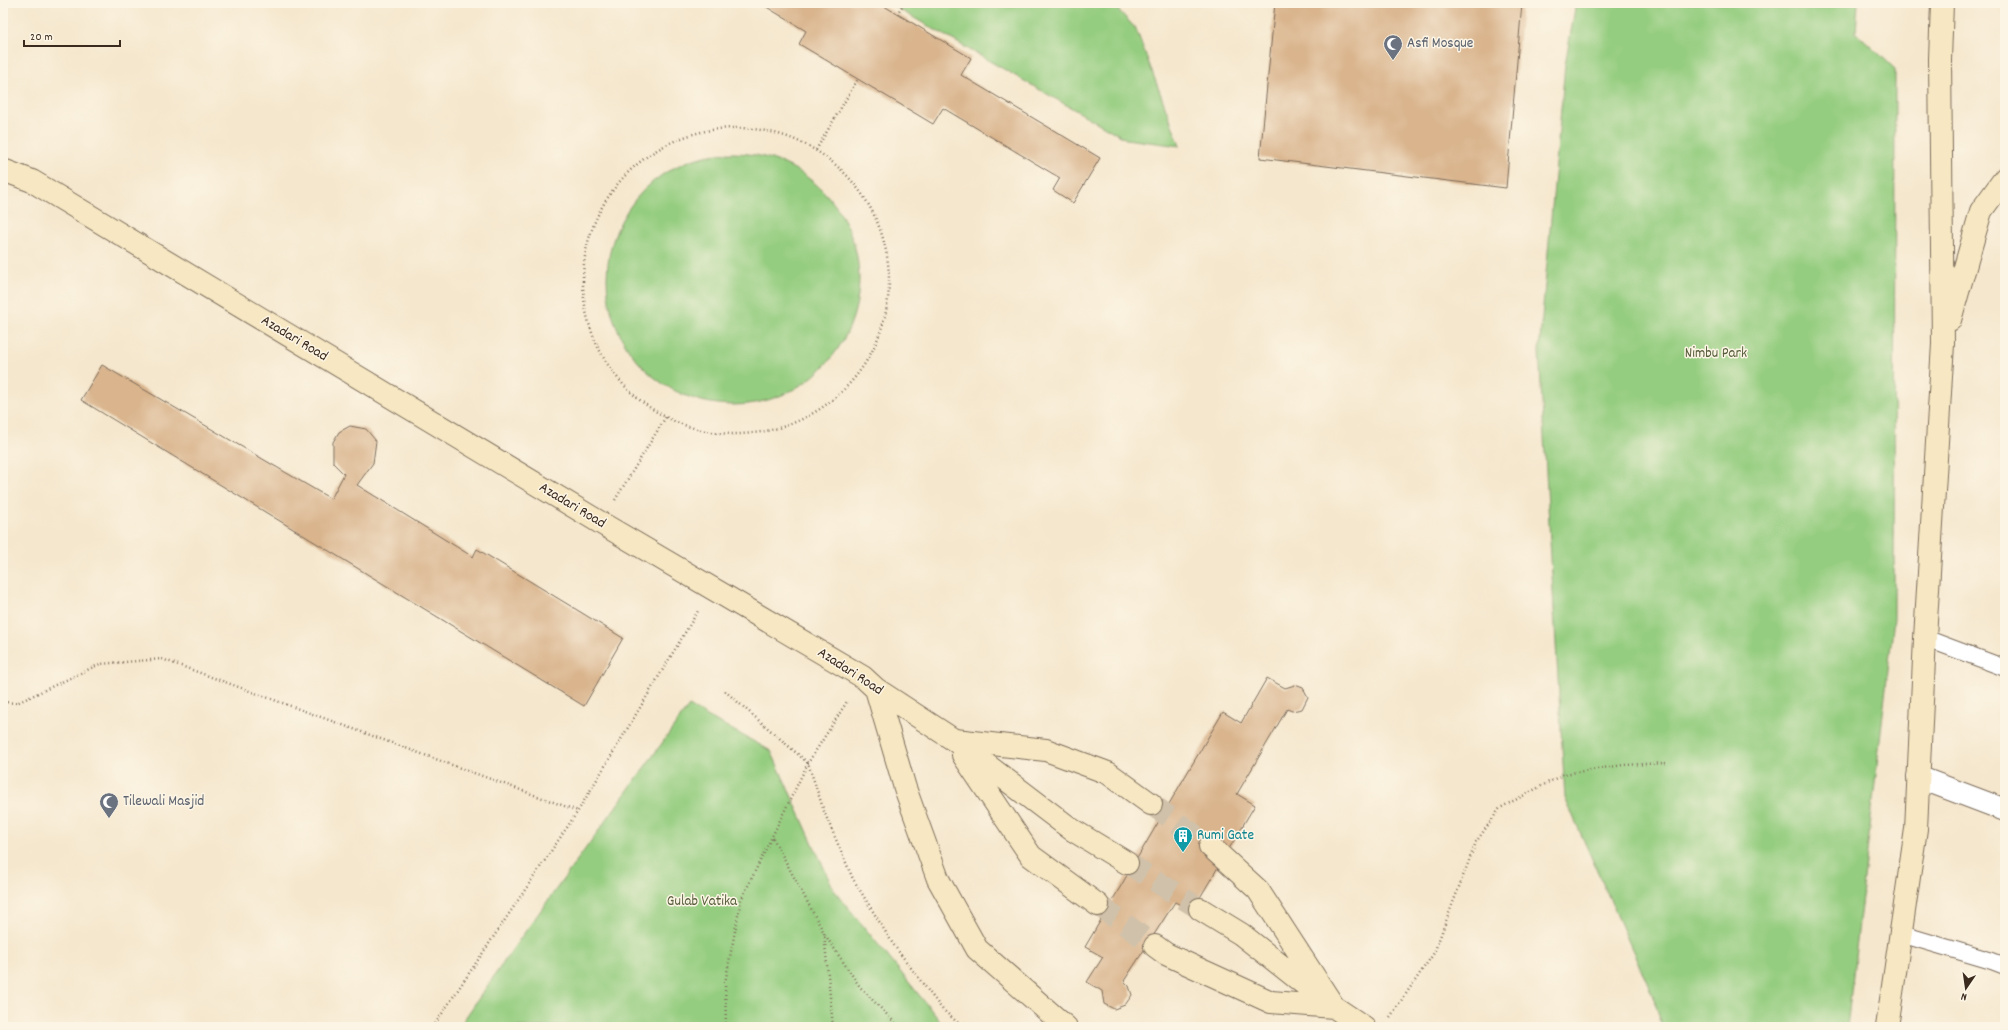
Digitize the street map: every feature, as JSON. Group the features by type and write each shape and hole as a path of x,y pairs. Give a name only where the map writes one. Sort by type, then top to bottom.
{"street":[{"path":"1887,1027 1916,829 1925,638 1943,344 1940,67 1942,3"},
{"name":"Azadari Road","path":"3,170 32,181 869,683 954,740 1046,750 1108,773 1151,804"},
{"path":"1943,344 1980,211 2005,178"},
{"path":"869,683 938,879 977,949 1066,1027"},
{"path":"954,740 1072,829 1127,863"},
{"path":"954,740 1031,856 1098,904"},
{"path":"1918,777 2005,810"},
{"path":"1210,846 1258,890 1334,1007"},
{"path":"1200,909 1241,934 1334,1007 1364,1027"},
{"path":"1154,946 1166,954 1271,1002 1334,1007"}],"lane":[{"path":"1925,638 2005,668"},
{"path":"1901,934 2005,966"}],"path":[{"path":"897,14 904,3"},
{"path":"816,150 858,79"},
{"path":"741,126 797,139 816,150 837,163 874,210 886,243 887,315 862,370 830,403 784,427 735,435 696,429 644,404 618,380 598,350 587,322 582,291 584,254 594,219 618,182 663,144 678,138 741,126"},
{"path":"601,523 667,415"},
{"path":"433,1027 578,811 712,589"},
{"path":"3,702 17,702 100,664 162,658 578,811"},
{"path":"726,1027 725,983 741,900 773,838 808,763 869,683"},
{"path":"725,691 808,763 825,814 853,879 893,944 942,1009 963,1027"},
{"path":"1387,1021 1434,953 1476,842 1500,808 1564,774 1622,765 1668,763"},
{"path":"773,838 824,933 860,987 899,1027"},
{"path":"824,933 833,1027"}],"green space":[{"path":"888,3 1112,3 1136,29 1180,146 1126,139"},
{"name":"Nimbu Park","path":"1576,3 1858,3 1856,32 1895,69 1894,618 1847,1027 1663,1027 1652,994 1565,798 1539,351 1565,65"},
{"path":"733,153 758,155 770,158 803,174 822,190 838,209 854,242 857,254 859,279 857,304 854,316 838,349 822,368 803,384 770,400 758,403 733,405 708,403 696,400 663,384 644,368 628,349 612,316 609,304 607,279 609,254 612,242 628,209 644,190 663,174 696,158 708,155"},
{"name":"Gulab Vatika","path":"689,706 771,751 834,890 945,1027 459,1027 512,950"}],"building":[{"path":"760,3 879,3 971,58 961,75 1100,158 1073,203 1053,190 1060,178 943,108 933,124 799,44 806,31"},
{"name":"Asfi Mosque","path":"1275,3 1522,3 1506,188 1260,158"},
{"path":"102,365 331,499 344,474 333,463 333,442 339,432 350,426 366,429 376,441 373,463 357,485 473,557 477,549 623,638 584,706 81,400"},
{"name":"Rumi Gate","path":"1267,678 1285,688 1295,685 1303,688 1308,697 1302,709 1292,711 1287,709 1237,794 1255,805 1192,911 1175,902 1124,981 1129,986 1132,995 1125,1005 1114,1009 1104,1004 1102,991 1087,982 1103,957 1085,947 1223,712 1241,723"}],"tunnel":[{"path":"1151,804 1210,846"},
{"path":"1127,863 1200,909"},
{"path":"1098,905 1155,946"}],"place":[{"name":"Asfi Mosque","path":"1393,61"},
{"name":"Tilewali Masjid","path":"109,819"},
{"name":"Rumi Gate","path":"1183,853"}]}
